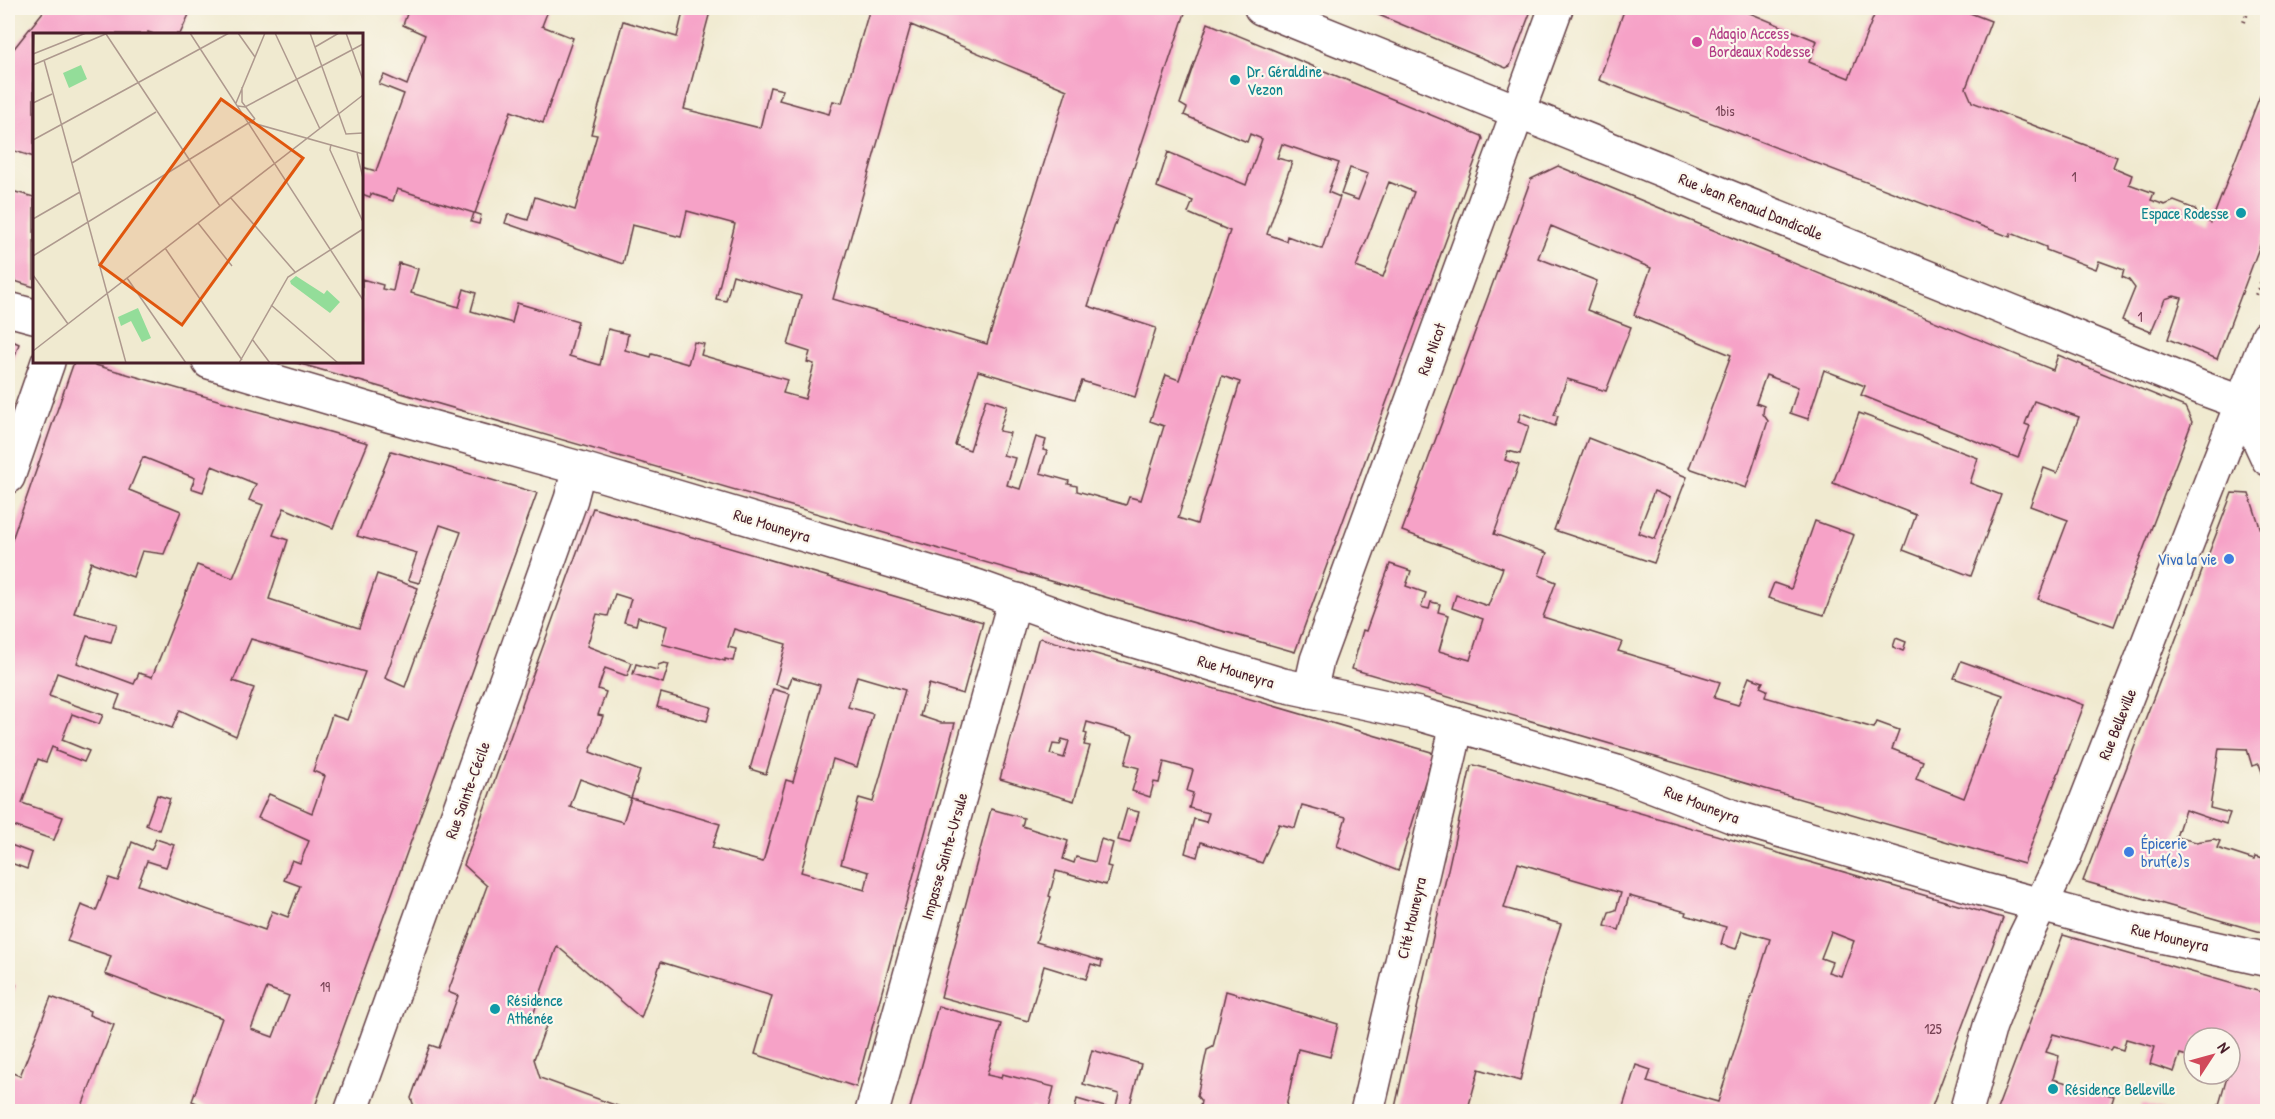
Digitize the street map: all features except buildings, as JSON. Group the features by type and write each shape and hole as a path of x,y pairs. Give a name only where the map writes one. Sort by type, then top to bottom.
{"street":[{"name":"Rue Jean Renaud Dandicolle","path":"1261,8 2255,406"},
{"name":"Rue Nicot","path":"1310,691 1317,660 1556,8"},
{"path":"8,309 33,316"},
{"name":"Rue Belleville","path":"1966,1112 1990,1026 2039,905 2069,844 2208,486 2255,406 2268,336"},
{"path":"8,477 48,363"},
{"name":"Rue Mouneyra","path":"212,363 579,468 976,586 1101,631 1283,685 1397,709 1617,772 1734,817 2039,905 2268,960"},
{"path":"2255,406 2268,459"},
{"name":"Rue Sainte-Cécile","path":"351,1112 567,510 579,468"},
{"name":"Impasse Sainte-Ursule","path":"872,1112 1010,617 1017,600"},
{"name":"Cité Mouneyra","path":"1367,1112 1457,725"}],"path":[{"path":"2244,22 2249,8"}],"place":[{"name":"Adagio Access Bordeaux Rodesse","path":"1697,42"},
{"name":"Dr. Géraldine Vezon","path":"1235,80"},
{"name":"Espace Rodesse","path":"2241,213"},
{"name":"Viva la vie","path":"2229,559"},
{"name":"Épicerie brut(e)s","path":"2129,852"},
{"name":"Résidence Athénée","path":"495,1009"},
{"name":"Résidence Belleville","path":"2053,1089"}]}
